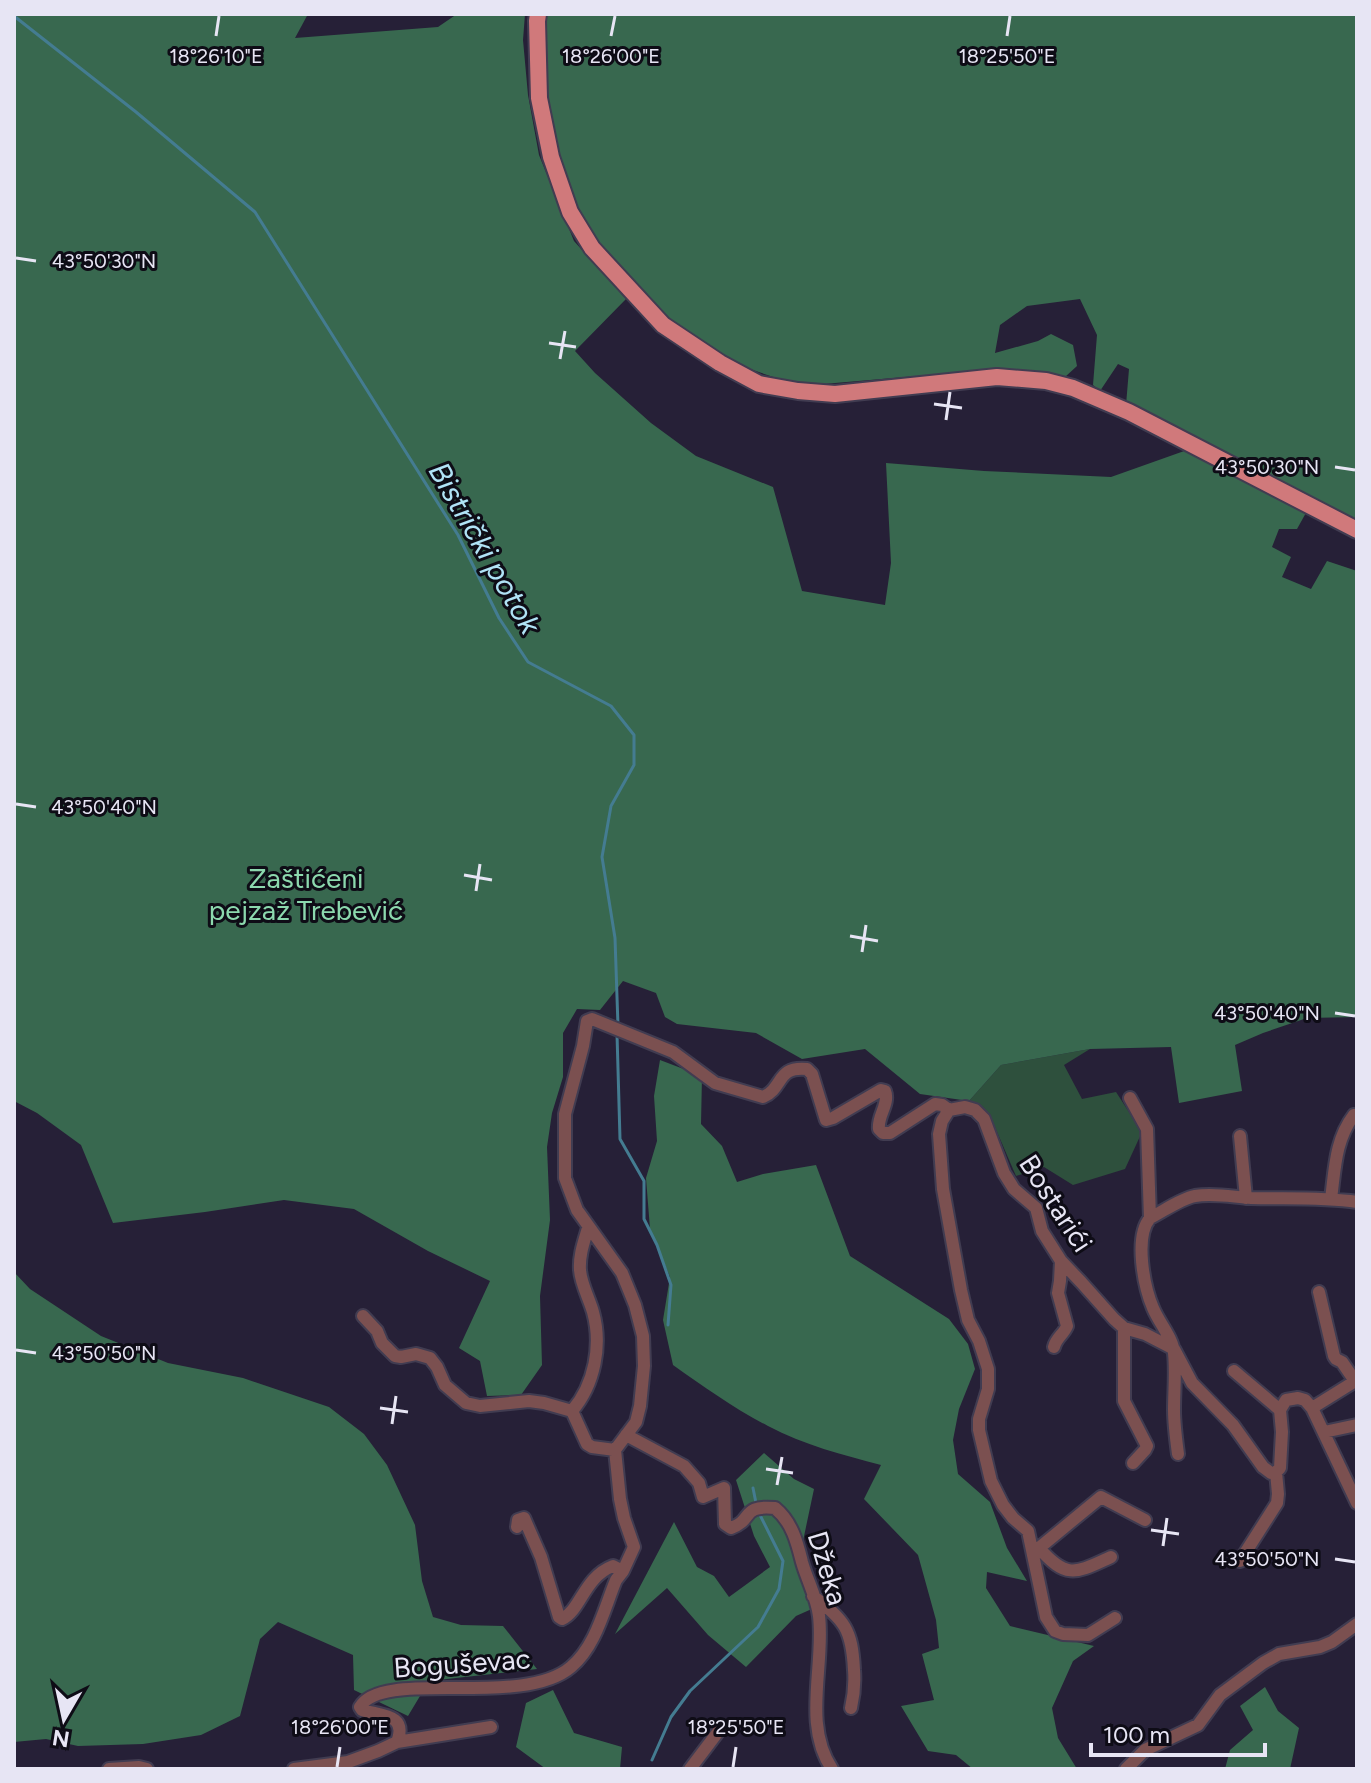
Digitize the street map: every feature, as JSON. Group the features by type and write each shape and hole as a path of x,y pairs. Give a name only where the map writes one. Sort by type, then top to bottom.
{"main road":[{"path":"538,14 539,98 551,157 570,212 592,248 663,325 720,363 759,384 835,394 997,377 1046,381 1073,388 1129,412 1357,530"}],"street":[{"path":"572,1411 587,1444 615,1450 636,1422 644,1366 643,1336 622,1273 577,1210 565,1178 565,1114 587,1021 592,1019 673,1052 715,1083 763,1097 787,1072 807,1069 812,1074 825,1119 828,1120 881,1090 887,1097 878,1121 883,1133 890,1133 935,1104 942,1105 949,1110 939,1134 949,1232 968,1320 988,1369 988,1389 979,1419 980,1440 991,1481 1003,1505 1028,1531 1036,1550 1046,1617 1055,1631 1088,1635 1115,1618"},
{"path":"1130,1098 1147,1129 1150,1218 1142,1232 1141,1256 1153,1309 1192,1383 1233,1425 1263,1467 1271,1473 1276,1472 1282,1462 1280,1410 1286,1400 1294,1397 1305,1400 1312,1408 1357,1503"},
{"name":"Bostarići","path":"949,1110 965,1107 975,1110 984,1119 1004,1173 1014,1189 1036,1208 1042,1231 1061,1261 1114,1319 1124,1328 1145,1334 1174,1349"},
{"path":"1331,1199 1338,1145 1354,1115"},
{"path":"1240,1136 1246,1198"},
{"path":"1150,1218 1193,1197 1290,1197 1357,1202"},
{"path":"572,1411 585,1391 597,1346 597,1328 580,1272 580,1255 588,1228"},
{"path":"1054,1347 1067,1326 1058,1293 1061,1261"},
{"path":"1312,1408 1356,1381 1334,1356 1319,1292"},
{"path":"363,1316 395,1356 416,1354 430,1358 445,1385 466,1403 480,1406 529,1401 572,1411"},
{"path":"1124,1328 1124,1401 1147,1446 1133,1463"},
{"path":"1174,1349 1174,1413 1178,1454"},
{"path":"1234,1371 1280,1410"},
{"path":"1324,1432 1357,1425"},
{"name":"Džeka","path":"626,1435 684,1466 699,1483 703,1497 724,1488 727,1527 739,1526 757,1508 775,1508 786,1520 794,1534 819,1612 817,1727 823,1752 832,1769"},
{"name":"Boguševac","path":"397,1742 401,1730 399,1724 362,1710 360,1707 365,1699 384,1692 412,1688 498,1689 526,1686 550,1680 571,1668 588,1648 616,1580 634,1547 620,1499 615,1450"},
{"path":"1240,1561 1277,1503 1276,1472"},
{"path":"1036,1550 1101,1497 1145,1520"},
{"name":"Boguševac","path":"517,1527 518,1520 524,1518 562,1619 568,1616 589,1584 603,1571 613,1566 623,1571"},
{"path":"1036,1550 1056,1565 1071,1571 1081,1571 1111,1557"},
{"path":"813,1596 836,1614 849,1634 855,1679 851,1708"},
{"path":"1126,1769 1145,1750 1198,1725 1220,1695 1263,1663 1279,1654 1320,1647 1357,1624"},
{"path":"297,1769 348,1762 397,1742 491,1727"},
{"path":"690,1769 718,1732"},
{"path":"109,1769 147,1769"}],"green space":[{"name":"Zaštićeni pejzaž Trebević","path":"14,14 308,14 295,38 438,27 457,14 525,14 523,40 528,95 539,155 574,241 626,299 575,351 651,423 696,456 773,487 802,591 885,605 891,563 886,463 1111,477 1187,450 1307,511 1297,529 1279,529 1272,547 1291,557 1282,577 1311,589 1327,561 1357,571 1357,1017 1307,1018 1235,1045 1242,1091 1179,1103 1171,1047 1090,1049 1001,1065 969,1101 920,1094 865,1049 802,1059 756,1033 677,1024 665,1017 656,993 623,981 600,1010 577,1009 563,1033 563,1077 552,1113 547,1147 550,1220 540,1296 542,1365 521,1395 487,1396 480,1361 459,1348 490,1281 428,1251 354,1209 284,1200 113,1223 81,1145 37,1113 14,1101"},
{"path":"541,14 1357,14 1357,522 1311,496 1126,405 1129,369 1118,364 1100,391 1093,385 1097,335 1080,299 1027,306 1000,325 995,353 1038,341 1051,334 1073,345 1077,366 1065,377 1035,371 987,370 800,386 720,359 665,318 596,243 574,203 544,99"},
{"path":"1090,1049 1064,1065 1082,1099 1116,1092 1142,1132 1125,1169 1073,1185 1044,1167 1016,1176 994,1125 969,1101 1001,1065"},
{"path":"660,1060 702,1076 701,1124 722,1146 737,1182 816,1165 850,1256 949,1319 968,1344 975,1369 959,1409 953,1440 958,1474 990,1502 1007,1548 1027,1581 987,1572 986,1588 1010,1626 1094,1646 1073,1661 1052,1708 1058,1738 1077,1769 973,1769 956,1755 928,1751 901,1706 934,1700 922,1654 939,1648 936,1620 918,1555 864,1499 881,1465 782,1433 732,1405 673,1365 663,1320 670,1277 650,1229 646,1178 657,1141 654,1096"},
{"path":"14,1272 30,1289 101,1336 168,1363 243,1378 329,1407 364,1434 387,1465 415,1525 422,1581 433,1617 461,1625 503,1626 537,1669 429,1681 408,1716 354,1690 353,1655 278,1622 260,1639 240,1716 201,1735 143,1744 78,1746 46,1739 14,1742"},
{"path":"764,1453 794,1479 814,1489 799,1560 823,1604 796,1616 746,1667 708,1635 667,1588 615,1634 674,1522 697,1567 714,1576 729,1597 770,1567 754,1536 736,1480"},
{"path":"1265,1687 1278,1711 1299,1728 1290,1769 1225,1769 1230,1750 1253,1730 1240,1706"},
{"path":"553,1690 574,1733 622,1747 620,1769 546,1769 516,1747 526,1703"}],"waterway":[{"name":"Bistrički potok","path":"14,16 136,112 255,212 458,535 499,618 528,662 611,706 634,735 634,765 611,806 602,857 615,938 618,1026"},
{"name":"Bistrički potok","path":"617,1034 620,1139 644,1181 644,1219 671,1285 668,1325"},
{"name":"Bistrički potok","path":"753,1488 756,1503"},
{"name":"Bistrički potok","path":"652,1760 671,1717 690,1691 758,1627 779,1589 783,1561 758,1511"}]}
